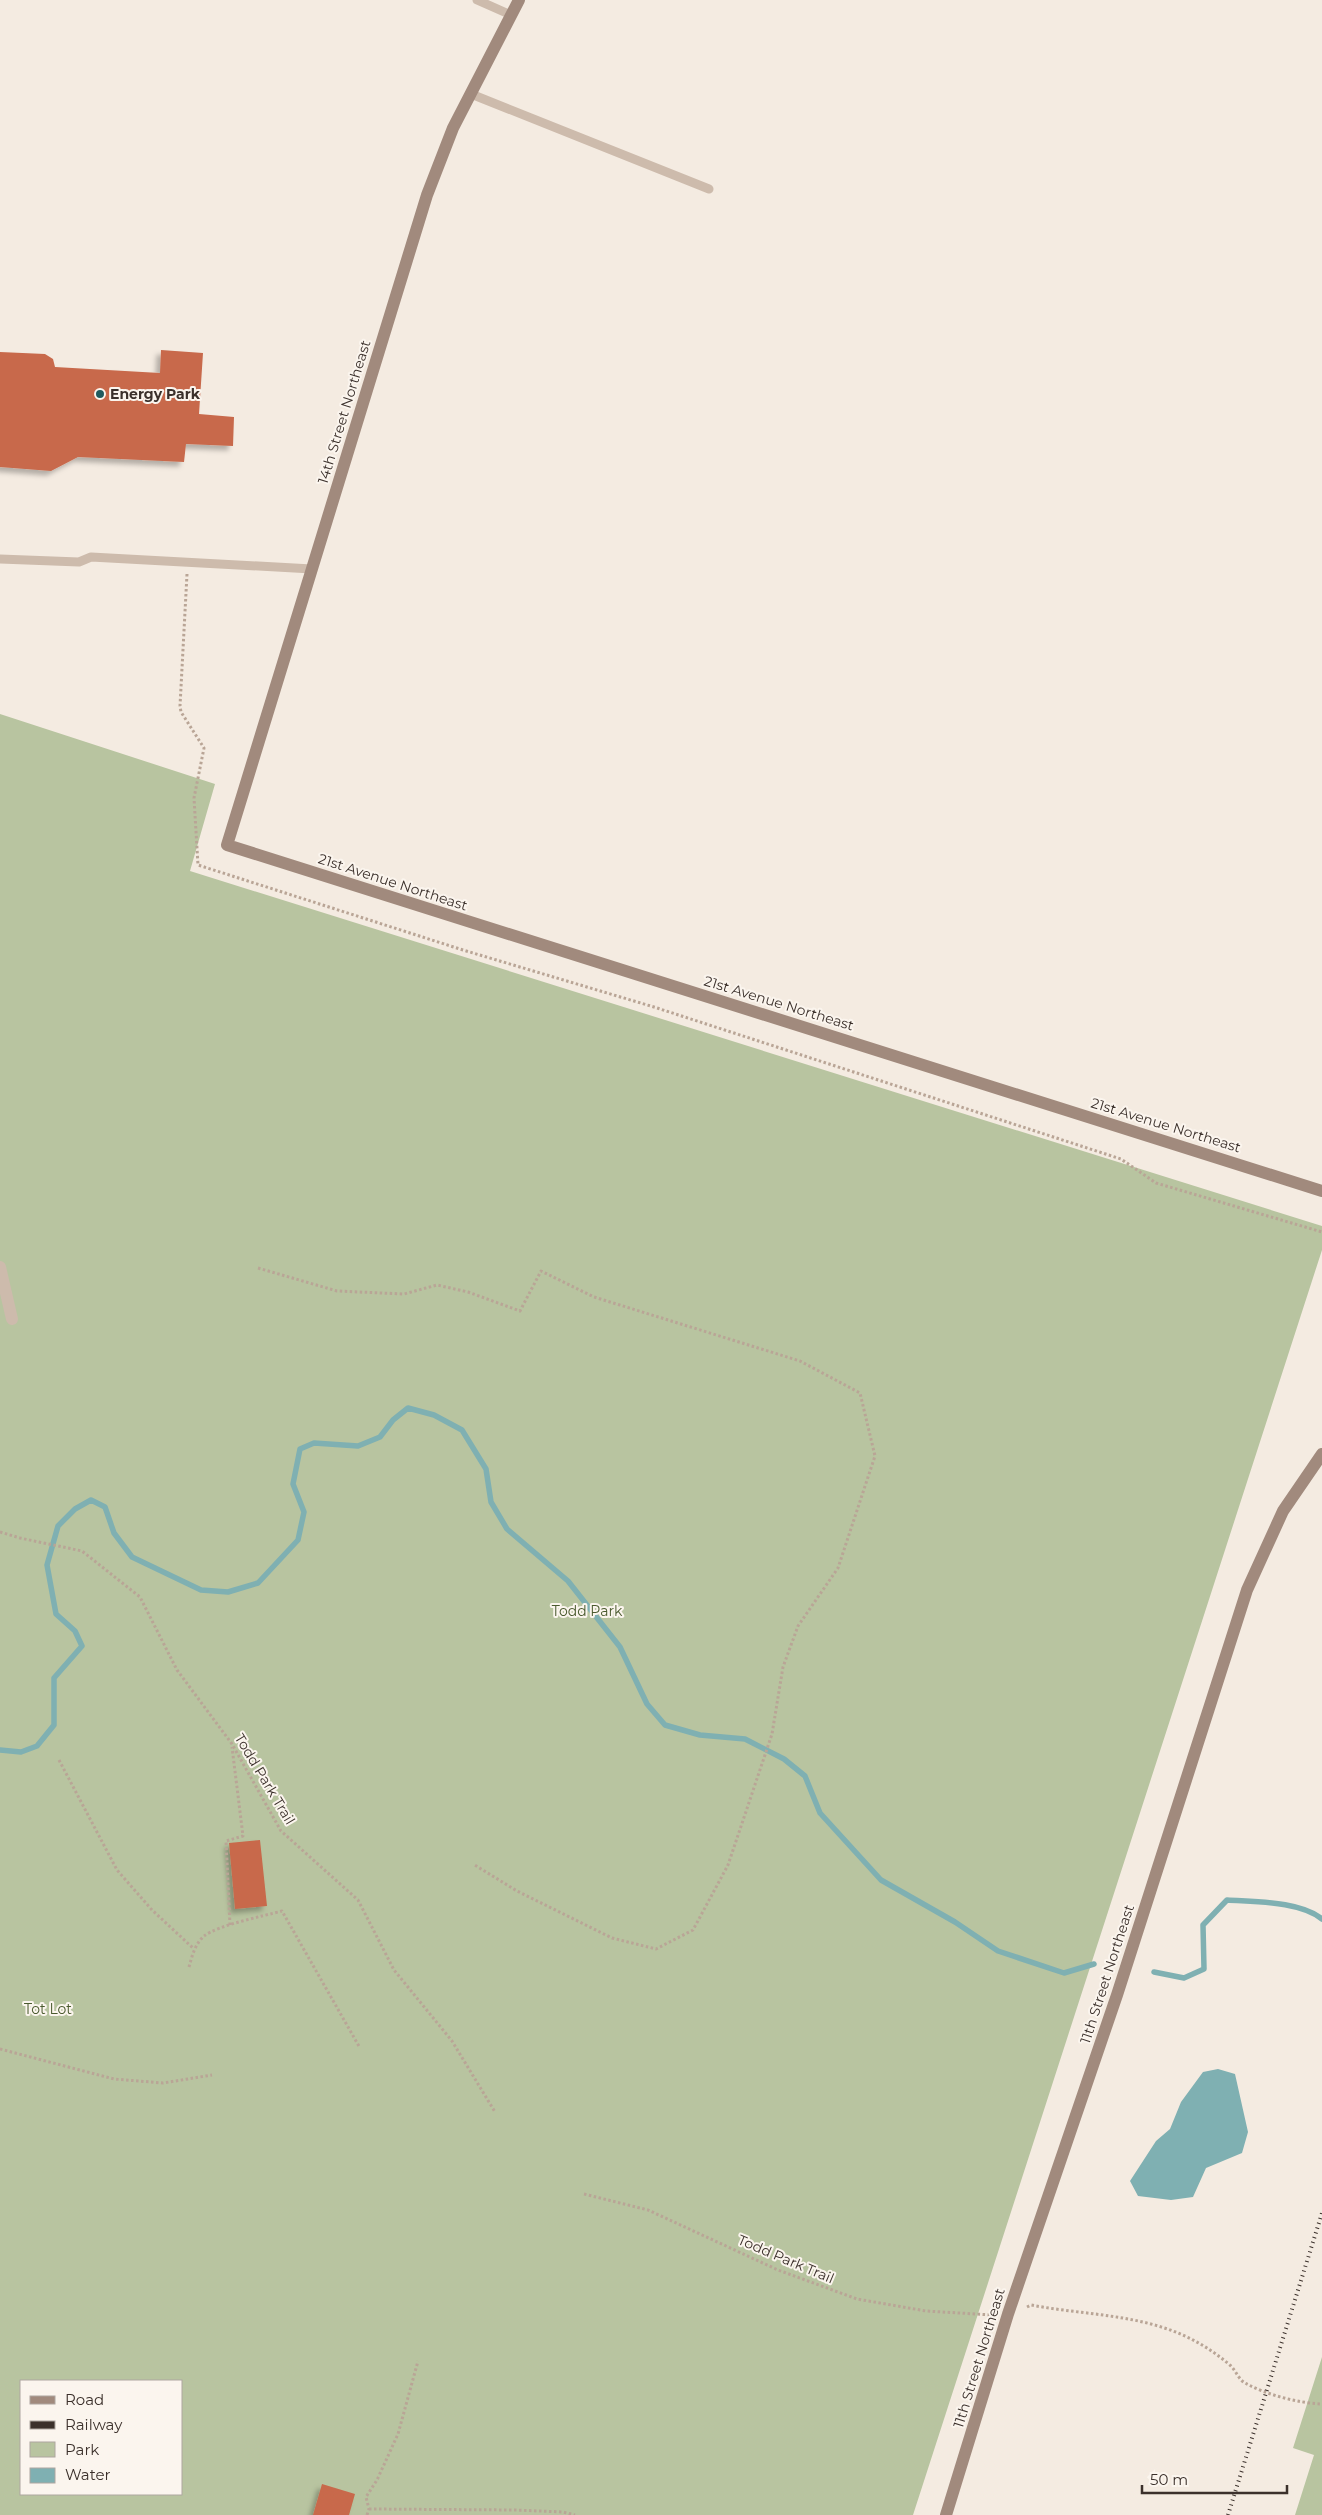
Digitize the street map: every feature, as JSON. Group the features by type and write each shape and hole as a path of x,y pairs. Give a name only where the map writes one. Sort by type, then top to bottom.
{"street":[{"name":"14th Street Northeast","path":"227,845 426,195 453,128 519,0"},
{"name":"21st Avenue Northeast","path":"227,845 1322,1191"},
{"path":"0,1267 12,1319"},
{"name":"11th Street Northeast","path":"946,2515 1011,2304 1117,1995 1247,1590 1283,1511 1322,1454"}],"lane":[{"path":"477,0 511,15"},
{"path":"471,94 709,189"},
{"path":"0,559 79,562 91,557 312,569"}],"path":[{"path":"188,561 181,712 204,748 194,798 198,865 462,950 654,1007 1121,1159 1156,1183 1322,1232"},
{"path":"258,1268 337,1291 404,1294 437,1285 468,1292 520,1311 542,1272 594,1297 800,1361 860,1393 874,1456 838,1568 798,1626 783,1667 772,1734 728,1865 694,1930 656,1949 612,1938 517,1891 473,1864"},
{"name":"Todd Park Trail","path":"0,1532 20,1538 82,1550 140,1598 177,1670 232,1744 281,1831 358,1900 394,1970 452,2041 495,2112"},
{"path":"230,1925 226,1840 243,1836 232,1744"},
{"path":"59,1760 117,1870 152,1910 194,1949"},
{"path":"189,1967 194,1949 205,1936 230,1925 282,1911 360,2048"},
{"path":"0,2049 114,2079 163,2083 212,2075"},
{"name":"Todd Park Trail","path":"584,2194 648,2210 778,2270 857,2299 926,2311 986,2316"},
{"path":"1031,2306 1117,2317 1148,2323 1174,2331 1205,2346 1232,2367 1243,2383 1294,2400 1322,2404"},
{"path":"367,2515 369,2509 366,2497 377,2480 398,2434 418,2361"},
{"path":"369,2509 515,2510 563,2512 575,2515"}],"green space":[{"name":"Todd Park","path":"0,714 215,784 190,871 1322,1226 1322,1250 913,2515 0,2515"},
{"path":"1322,2357 1322,2515 1295,2515 1314,2455 1293,2448"}],"water":[{"path":"1218,2069 1235,2074 1248,2132 1242,2153 1206,2168 1193,2197 1171,2200 1138,2196 1130,2181 1156,2141 1170,2129 1181,2102 1203,2072"}],"building":[{"name":"Energy Park","path":"161,350 203,353 199,414 234,417 233,446 186,444 184,462 78,457 51,471 0,467 0,352 45,354 53,359 55,367 160,373"},
{"path":"260,1840 267,1906 235,1909 229,1843"},
{"path":"322,2484 355,2494 349,2515 313,2515"}],"waterway":[{"path":"0,1750 21,1752 37,1746 54,1725 54,1678 82,1646 75,1631 56,1614 47,1565 58,1526 75,1509 91,1500 105,1507 114,1533 132,1557 201,1590 228,1592 258,1583 298,1540 304,1512 293,1484 300,1449 314,1443 358,1446 380,1437 393,1420 408,1408 434,1415 462,1430 486,1469 491,1502 507,1529 568,1581 620,1647 647,1704 665,1725 700,1735 745,1739 784,1759 805,1776 820,1813 881,1880 955,1922 998,1951 1064,1973 1094,1964"},
{"path":"1154,1972 1184,1978 1204,1969 1203,1925 1227,1900 1264,1902 1290,1906 1313,1913 1322,1919"}],"railway":[{"path":"1228,2515 1322,2213"}],"place":[{"name":"Energy Park","path":"100,394"}],"park label":[{"name":"Tot Lot","path":"48,2009"}]}
